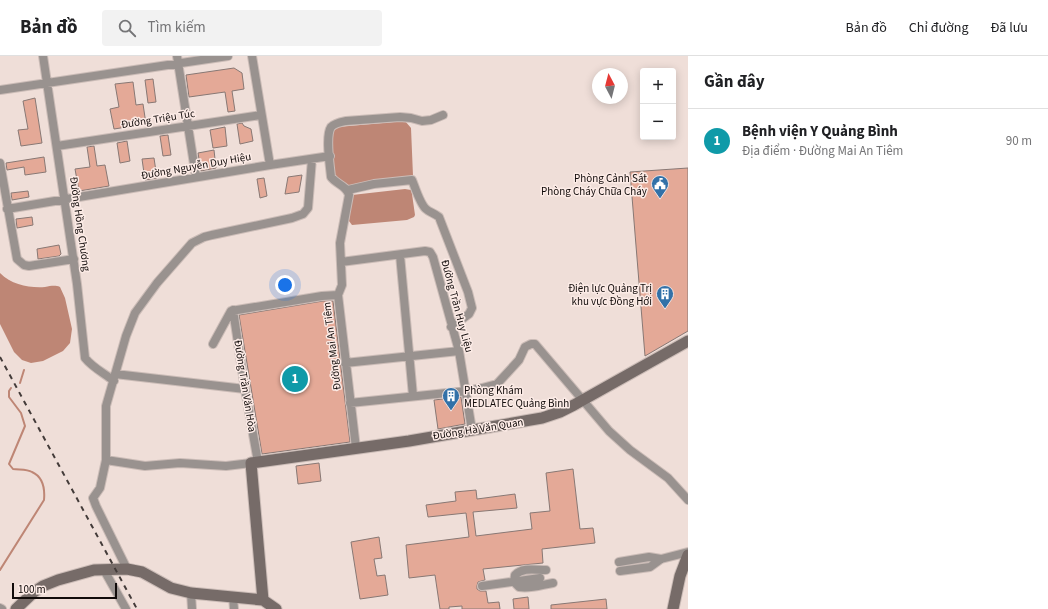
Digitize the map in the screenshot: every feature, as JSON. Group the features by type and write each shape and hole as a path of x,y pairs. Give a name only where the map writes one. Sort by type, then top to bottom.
{"street":[{"name":"Đường Hồng Chương","path":"43,56 74,259 85,358 92,366 114,378"},
{"path":"0,90 178,60 228,56"},
{"path":"252,56 270,165"},
{"path":"178,60 196,177"},
{"name":"Đường Triệu Túc","path":"57,146 261,114"},
{"path":"443,114 430,120 422,121 400,117 337,123 332,126 329,132 331,177 334,182 340,184 348,190 374,184 412,180 421,202 426,209 434,212 439,217 468,292 472,308 469,314 451,327"},
{"name":"Đường Nguyễn Duy Hiệu","path":"7,208 330,156"},
{"path":"126,569 93,498 100,488 106,460 106,406 135,313 157,283 192,243 204,237 292,218 303,214 308,208 312,159"},
{"path":"0,163 15,255 20,262 29,266 74,259"},
{"name":"Đường Mai An Tiêm","path":"348,190 349,195 340,243 342,285 338,295 356,448"},
{"name":"Đường Trần Huy Liệu","path":"342,262 430,252 433,256 458,351 472,430"},
{"path":"400,255 413,396"},
{"path":"213,344 229,313 233,310 280,304 322,296 338,295"},
{"name":"Đường Trần Văn Hòa","path":"233,310 254,462 263,600"},
{"name":"Đường Hà Văn Quan","path":"254,462 356,448 542,418 560,412 688,341"},
{"path":"350,403 466,391 497,384 519,360 525,347 530,344 535,344 609,431 630,450 668,478 688,500"},
{"path":"345,363 458,351"},
{"path":"114,378 245,389"},
{"path":"106,460 145,466 180,463 226,466 254,462"},
{"path":"619,567 650,567 661,559 688,553"},
{"path":"673,609 680,576 688,553"},
{"path":"16,609 26,598 43,586 94,570 126,569 142,572 171,588 191,593 263,600 276,609"},
{"path":"514,582 515,575 518,571 531,569 546,570"},
{"path":"104,570 126,609"},
{"path":"482,586 540,578"},
{"path":"514,582 519,587 525,588 553,583"},
{"path":"191,593 192,609"},
{"path":"233,597 234,609"}],"shaded area":[{"path":"405,121 411,128 413,176 346,186 333,178 331,139 333,132 338,127"},
{"path":"405,189 411,190 415,215 414,217 407,220 352,225 349,221 352,195"},
{"path":"0,273 15,283 21,285 33,287 60,287 65,298 72,329 70,343 63,351 43,361 31,363 22,360 14,352 0,324"}],"building":[{"path":"234,68 242,73 244,89 232,91 235,111 228,112 225,92 189,97 186,75"},
{"path":"153,79 156,102 148,103 145,80"},
{"path":"133,82 136,105 143,104 146,124 114,129 110,109 119,107 115,84"},
{"path":"35,98 42,143 21,146 18,130 28,129 23,101"},
{"path":"242,123 244,126 251,129 253,141 240,144 237,124"},
{"path":"225,127 227,146 213,148 210,130"},
{"path":"168,135 171,155 163,156 160,136"},
{"path":"127,141 130,161 120,163 117,143"},
{"path":"94,146 97,166 105,165 109,186 79,191 75,169 90,167 87,147"},
{"path":"214,150 216,168 201,171 198,153"},
{"path":"44,157 46,172 25,175 24,167 7,170 6,163"},
{"path":"154,158 157,178 145,180 142,159"},
{"name":"Điện lực Quảng Trị khu vực Đồng Hới","path":"688,168 688,331 645,356 630,172"},
{"path":"302,175 299,192 285,194 288,177"},
{"path":"264,178 267,196 260,198 257,179"},
{"path":"28,191 29,197 12,200 11,193"},
{"path":"32,217 33,225 17,228 16,219"},
{"path":"59,245 61,254 59,256 38,259 37,249"},
{"path":"323,301 333,301 350,442 262,454 239,315"},
{"name":"Phòng Khám MEDLATEC Quảng Bình","path":"461,397 465,424 438,429 434,400"},
{"path":"319,463 321,481 298,484 296,466"},
{"path":"573,469 580,529 593,528 595,543 542,549 543,563 483,569 485,580 478,582 477,589 480,591 486,591 488,603 499,602 500,609 462,609 462,606 449,607 449,609 440,609 435,575 409,578 406,545 469,537 466,513 428,517 426,505 456,501 455,492 476,490 477,499 515,494 517,508 473,512 476,536 532,529 530,513 550,511 546,473"},
{"path":"379,537 382,558 374,559 377,576 385,575 388,595 360,599 351,542"},
{"path":"528,597 529,609 514,609 513,599"},
{"path":"606,599 607,609 551,609 551,605"}],"waterway":[{"path":"20,383 24,370"},
{"path":"0,570 44,500 44,488 39,477 30,471 13,469 9,464 25,426 21,413 9,397 9,391 11,388"}],"railway":[{"path":"0,357 137,609"}],"place":[{"name":"Phòng Cảnh Sát Phòng Cháy Chữa Cháy","path":"660,199"},
{"name":"Điện lực Quảng Trị khu vực Đồng Hới","path":"665,309"},
{"name":"Bệnh viện Y Quảng Bình","path":"295,379"},
{"name":"Phòng Khám MEDLATEC Quảng Bình","path":"451,411"}]}
